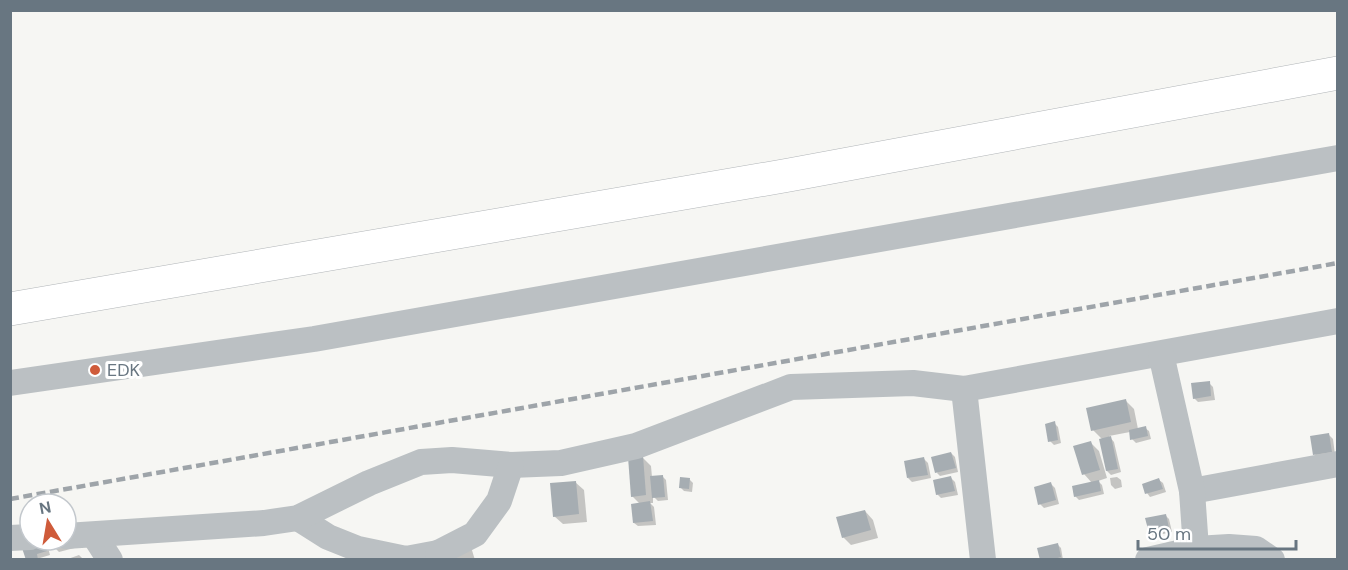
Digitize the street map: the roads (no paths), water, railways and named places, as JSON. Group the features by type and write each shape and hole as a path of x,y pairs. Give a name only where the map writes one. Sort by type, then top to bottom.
{"highway":[{"path":"10,309 789,175 1338,74"}],"street":[{"path":"10,383 326,337 1338,158"},
{"path":"78,536 264,523 298,518 369,483 421,462 452,460 511,465 561,463 636,446 791,387 913,383 964,389 1338,321"},
{"path":"1161,354 1192,491 1196,549"},
{"path":"964,389 983,560"},
{"path":"1192,491 1338,464"},
{"path":"298,518 328,537 358,549 407,559 438,556 475,534 499,501 511,465"},
{"path":"94,535 110,560"},
{"path":"1148,560 1196,549 1229,547 1256,549 1272,560"}],"railway":[{"path":"10,499 1338,263"}],"place":[{"name":"EDK","path":"95,370"}]}
